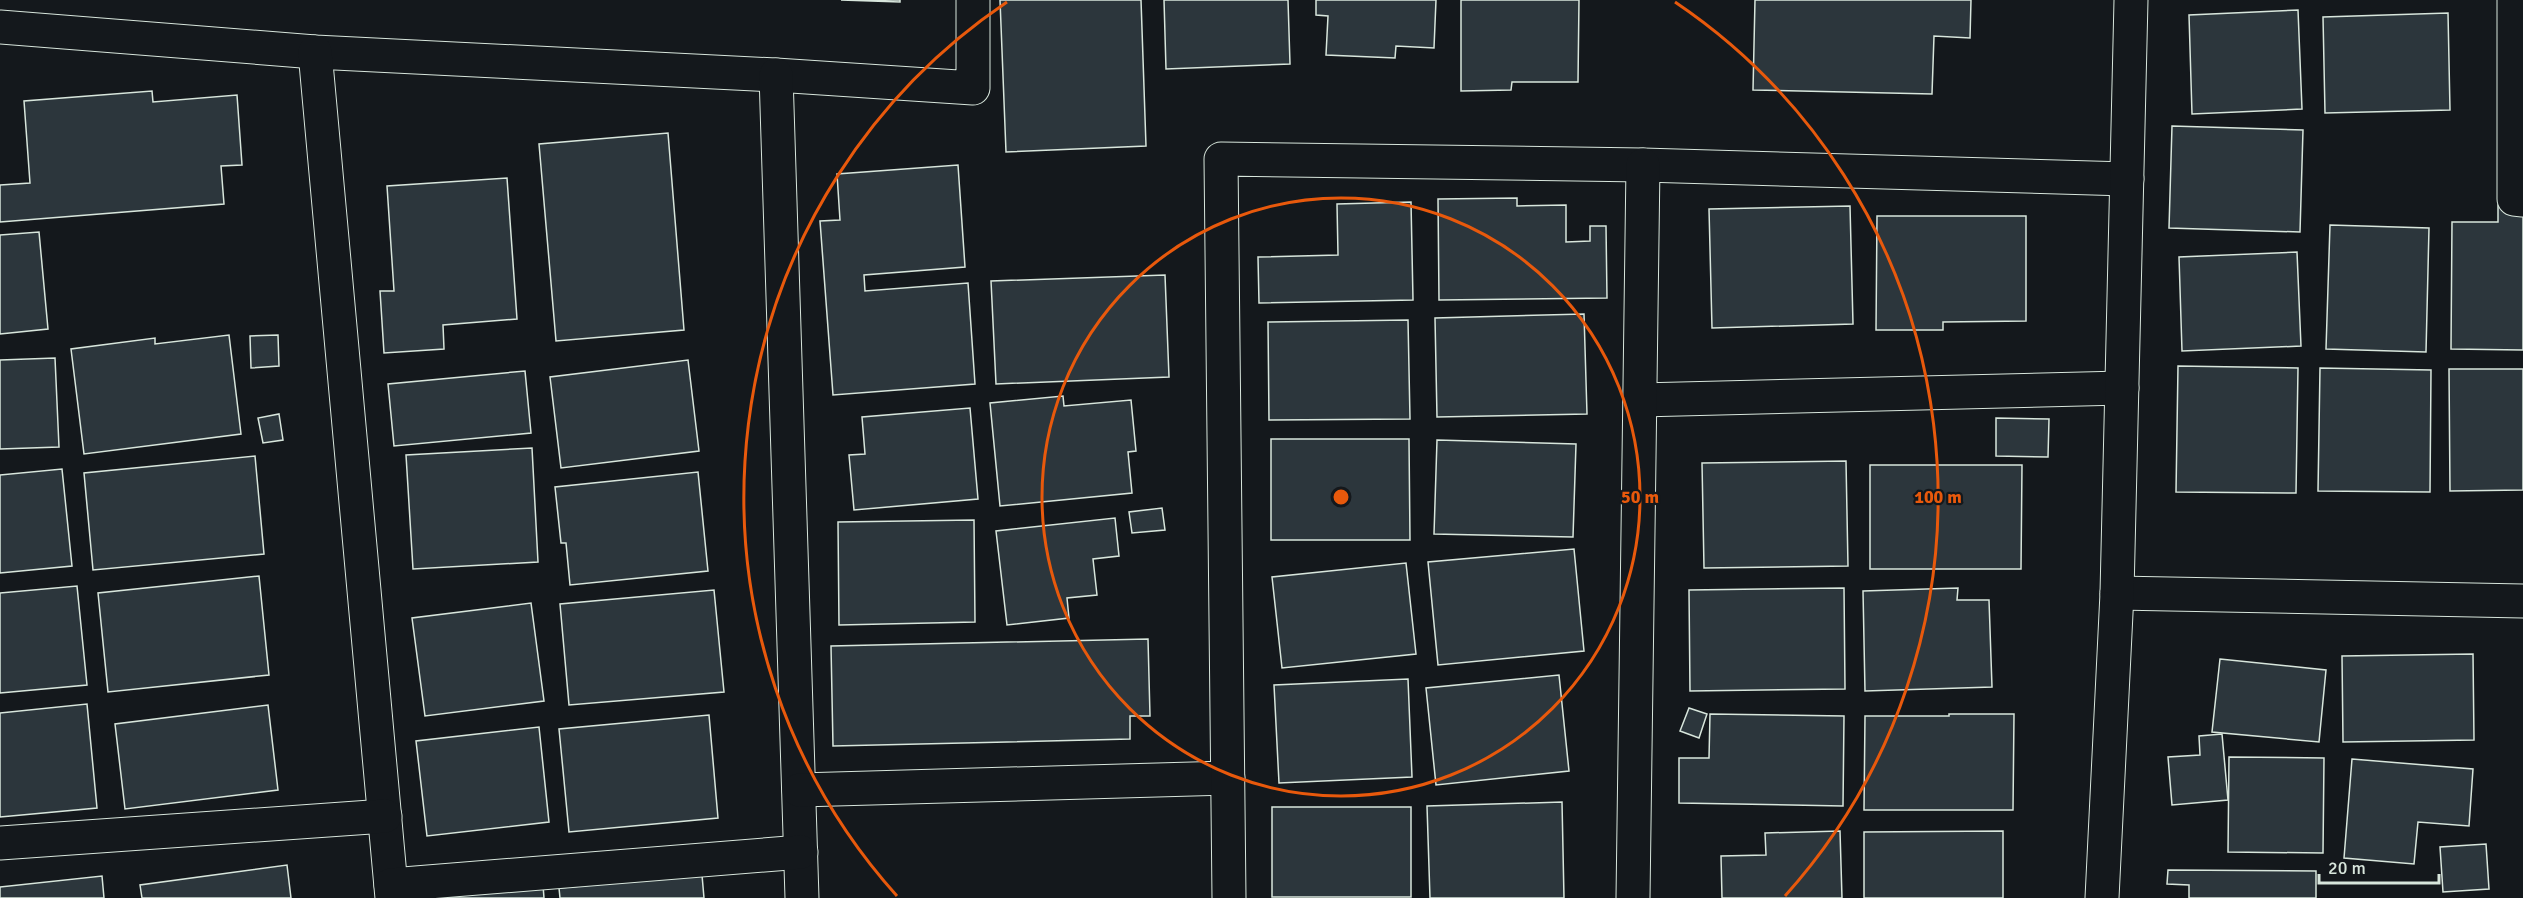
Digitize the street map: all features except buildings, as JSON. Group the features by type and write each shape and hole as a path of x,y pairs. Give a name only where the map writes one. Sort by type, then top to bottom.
{"street":[{"path":"0,27 315,52 776,75 973,88 973,0"},
{"path":"2102,898 2117,593 2131,0"},
{"path":"2514,0 2514,199 2523,200"},
{"path":"315,52 392,891 801,852"},
{"path":"776,75 802,898"},
{"path":"1229,898 1221,159 1643,165 2127,179"},
{"path":"1633,898 1643,165"},
{"path":"1640,400 2122,388"},
{"path":"2117,593 2523,601"},
{"path":"799,790 1228,778"},
{"path":"0,843 385,816"}]}
